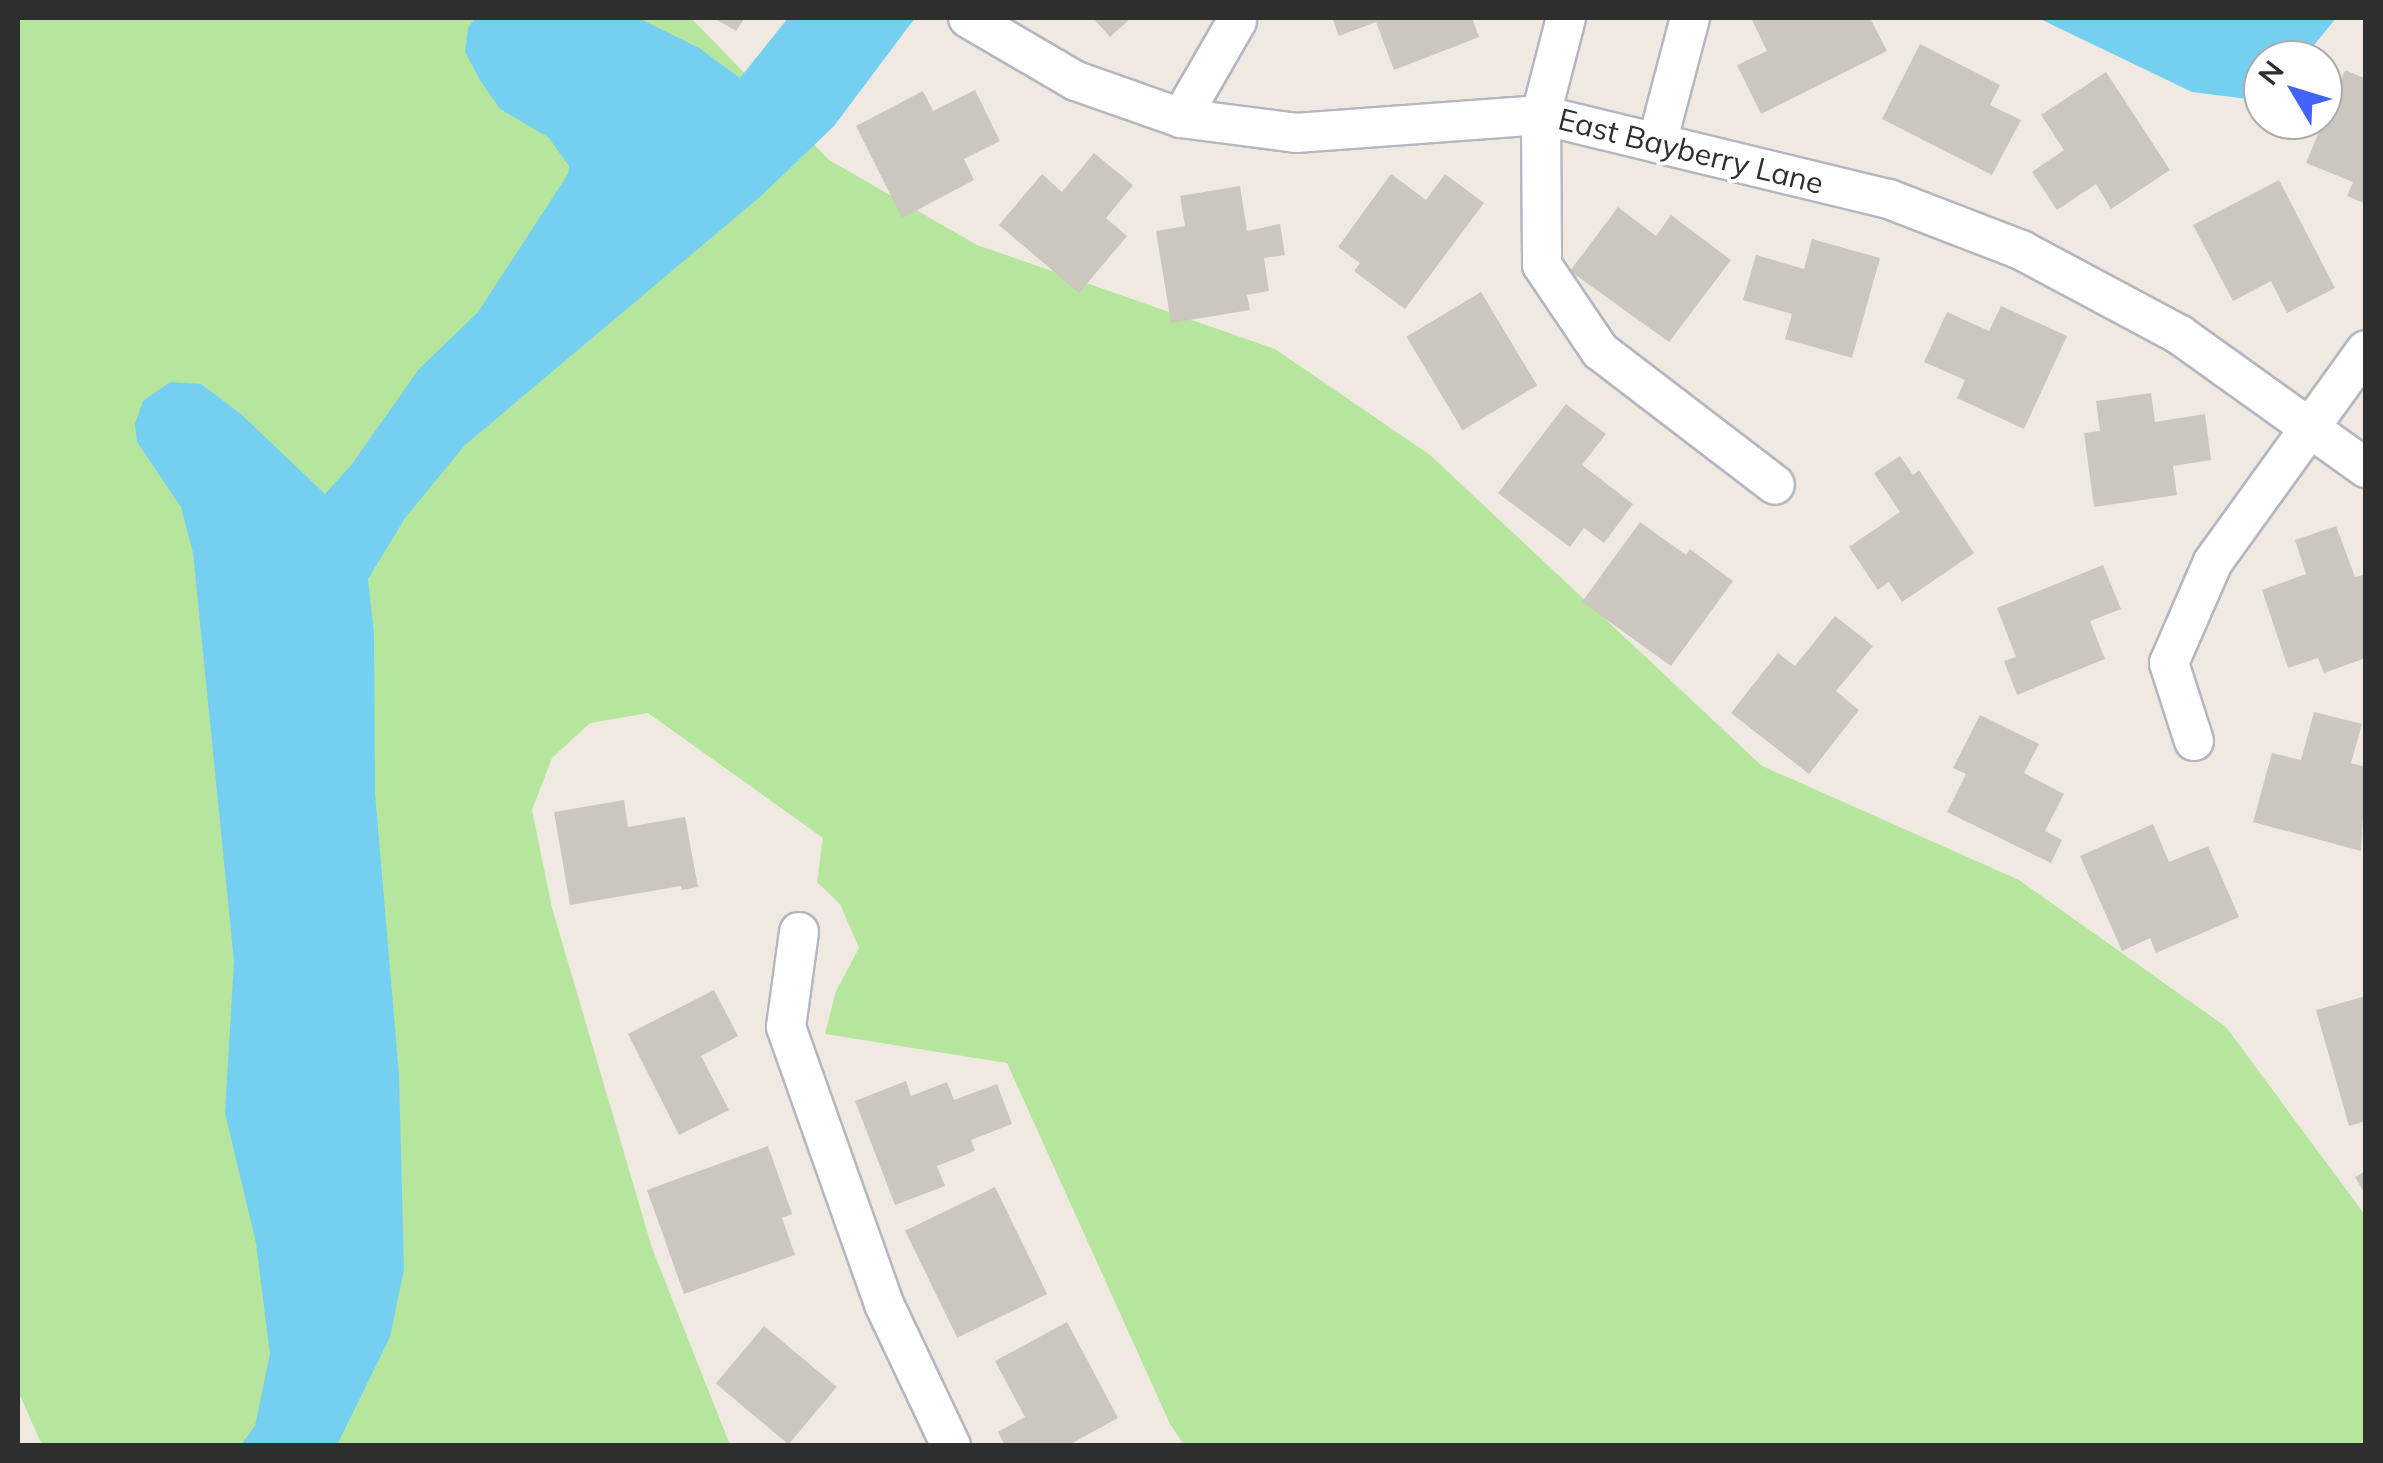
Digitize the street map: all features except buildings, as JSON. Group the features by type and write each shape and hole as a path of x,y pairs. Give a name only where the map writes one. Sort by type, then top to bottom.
{"street":[{"name":"East Bayberry Lane","path":"968,18 1076,81 1181,118 1296,133 1541,115 1889,199 2021,250 2180,336 2366,468"},
{"path":"1566,18 1541,115 1542,265 1600,351 1776,485"},
{"path":"1658,143 1690,18"},
{"path":"1181,118 1237,21"},
{"path":"2194,741 2169,663 2213,562 2366,350"},
{"path":"800,932 786,1027 884,1304 951,1446"}],"green space":[{"path":"18,18 691,18 829,160 977,245 1275,349 1430,455 1762,766 2019,880 2226,1027 2365,1215 2365,1445 1184,1445 1170,1424 1007,1063 825,1034 836,991 859,948 840,904 817,882 823,838 648,713 590,723 552,758 532,810 552,908 652,1248 730,1445 42,1445 18,1391"}],"water":[{"path":"475,18 638,18 699,48 740,78 788,18 915,18 834,126 761,196 465,445 405,518 368,579 374,634 375,793 399,1075 404,1269 390,1337 337,1445 241,1445 255,1426 270,1354 256,1243 225,1113 234,961 193,553 181,507 137,442 135,424 143,401 170,382 201,384 241,414 325,494 352,464 419,369 478,312 568,174 569,166 548,137 500,109 480,80 465,52 468,28"},
{"path":"2038,18 2336,18 2318,40 2243,40 2243,98 2192,92"}]}
